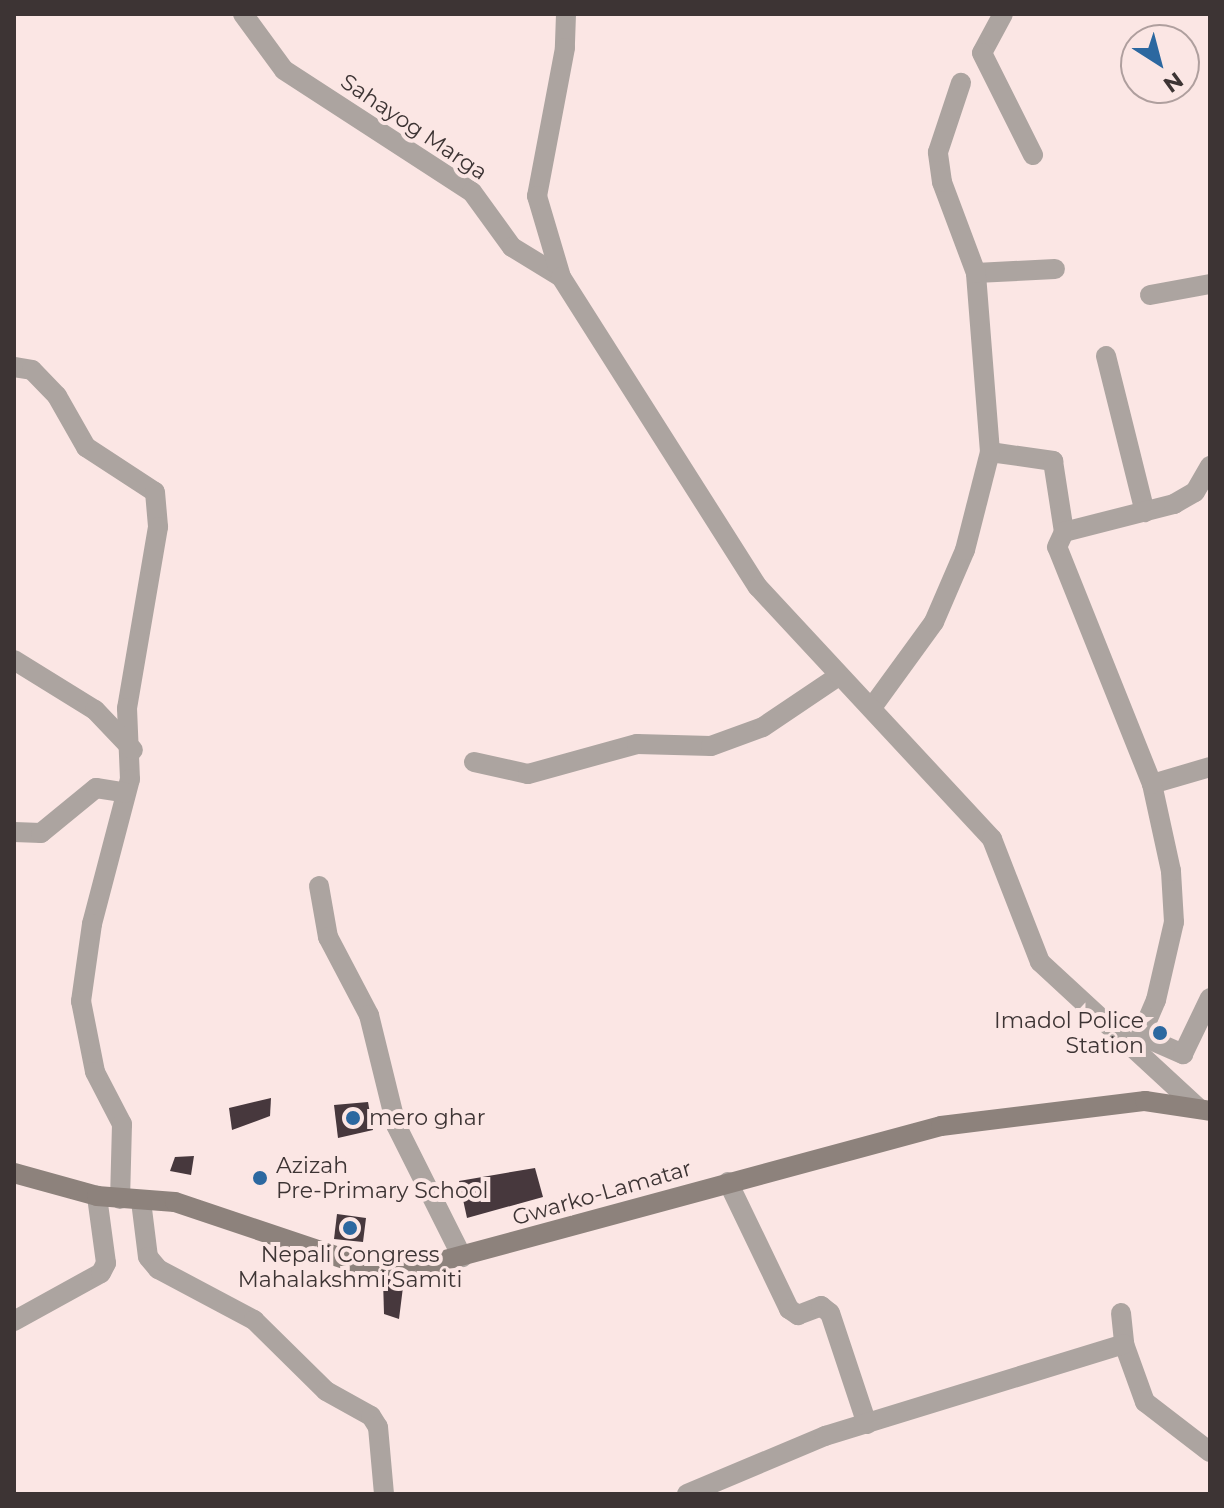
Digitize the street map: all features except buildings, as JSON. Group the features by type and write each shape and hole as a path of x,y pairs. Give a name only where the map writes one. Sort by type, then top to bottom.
{"main road":[{"name":"Gwarko-Lamatar","path":"14,1173 97,1196 175,1202 365,1266 427,1265 941,1126 1145,1101 1204,1109"}],"street":[{"name":"Sahayog Marga","path":"243,14 284,70 472,192 512,247 561,277"},
{"path":"566,14 565,48 537,196 561,277 758,587 837,677 873,706 992,839 1040,962 1139,1043 1204,1109"},
{"path":"1003,14 982,53 1033,155"},
{"path":"873,706 934,622 965,550 990,452 976,273 942,182 938,152 961,83"},
{"path":"976,273 1055,269"},
{"path":"1150,295 1210,284"},
{"path":"1106,356 1145,512"},
{"path":"14,367 32,370 57,396 86,447 155,492 158,527 132,647 127,708 133,750 126,793 92,924 81,1001 95,1072 122,1124 120,1199"},
{"path":"990,452 1053,461 1064,532 1057,547 1062,564 1152,784 1171,871 1174,922 1139,1043"},
{"path":"1064,532 1145,512 1195,492 1210,466"},
{"path":"14,660 95,710 133,750"},
{"path":"474,762 528,774 637,744 711,746 763,727 837,677"},
{"path":"1152,784 1210,767"},
{"path":"14,832 41,833 96,788 126,793"},
{"path":"319,886 328,937 369,1015 396,1125 462,1257"},
{"path":"1139,1043 1183,1054 1210,998"},
{"path":"728,1182 789,1309 798,1315 821,1306 830,1313 867,1424"},
{"path":"14,1321 101,1273 106,1263 97,1196"},
{"path":"141,1201 148,1257 158,1269 254,1320 326,1391 371,1416 378,1427 384,1494"},
{"path":"1121,1313 1124,1344 1150,1408 1210,1452"},
{"path":"687,1494 867,1424 1124,1344"}],"place":[{"name":"Imadol Police Station","path":"1160,1033"},
{"name":"mero ghar","path":"353,1118"},
{"name":"Azizah Pre-Primary School","path":"260,1178"},
{"name":"Nepali Congress Mahalakshmi Samiti","path":"350,1228"}]}
